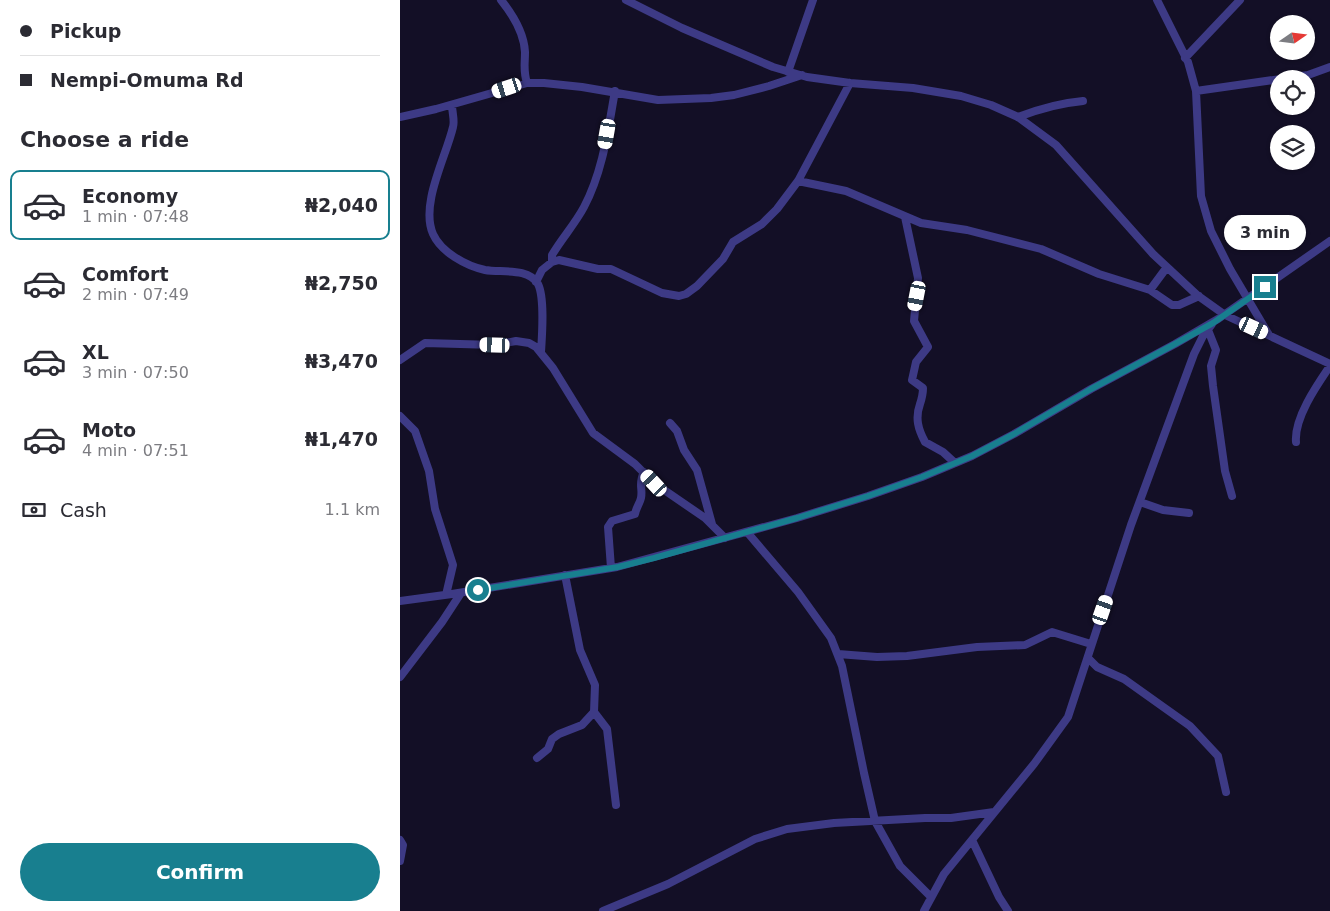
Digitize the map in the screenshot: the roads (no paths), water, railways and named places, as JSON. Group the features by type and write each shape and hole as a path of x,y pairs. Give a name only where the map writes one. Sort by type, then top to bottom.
{"street":[{"path":"501,0 518,24 525,51 523,72 527,83"},
{"path":"626,0 682,28 788,72 961,96 991,105 1018,117 1056,145 1152,254 1199,296 1225,315 1329,364"},
{"path":"788,72 813,0"},
{"path":"1157,0 1185,58 1196,91 1201,196 1212,231 1230,269 1268,335"},
{"path":"1185,58 1240,0"},
{"path":"1196,91 1308,75 1330,68"},
{"path":"400,117 452,105 527,83 544,83 615,91 658,100 734,95 802,75"},
{"path":"528,275 542,270 552,262 559,260 598,269 611,269 662,293 678,296 686,294 722,259 733,242 762,224 777,209 798,181 850,82"},
{"path":"552,262 552,255 584,207 597,177 615,91"},
{"path":"1018,117 1061,103 1083,101"},
{"path":"452,105 454,125 432,193 430,216 432,234 442,249 465,263 484,270 522,273 528,275 536,282 539,286 542,314 541,352"},
{"path":"798,181 846,191 921,223 967,230 1041,249 1099,274 1150,290 1172,305 1179,306 1199,296"},
{"path":"905,217 918,278 914,321 928,347 916,362 912,380 923,388 917,421 920,434 925,442 943,452 955,463"},
{"path":"400,601 461,593 611,568 797,518 868,496 955,463 1014,434 1091,389 1213,323 1330,241"},
{"path":"1150,290 1166,267"},
{"path":"536,282 542,270"},
{"path":"924,911 944,874 1034,764 1068,717 1140,502 1194,354 1203,336 1213,323"},
{"path":"1208,330 1216,350 1211,366 1213,386 1225,471 1232,496"},
{"path":"400,360 425,344 495,345 516,340 529,343 541,352 553,368 593,433 644,472 654,483 712,524 725,538"},
{"path":"1296,442 1300,420 1329,364 1330,353"},
{"path":"400,416 415,431 429,471 435,508 453,565 446,595"},
{"path":"670,423 677,431 684,450 697,470 712,524"},
{"path":"611,568 608,527 612,521 634,514 636,506 641,499 640,480 644,472"},
{"path":"1140,502 1163,510 1188,513"},
{"path":"746,532 798,592 831,638 838,654 853,712 875,821 900,866 930,897"},
{"path":"537,758 548,749 552,739 559,734 582,725 594,712 596,685 580,650 565,575"},
{"path":"400,677 442,622 461,593"},
{"path":"838,654 877,657 908,656 977,647 1025,646 1052,632 1091,644"},
{"path":"1088,658 1097,667 1124,679 1190,726 1218,756 1226,792"},
{"path":"594,712 607,729 616,805"},
{"path":"602,911 675,880 755,838 798,828 875,821 951,818 994,812"},
{"path":"400,840 403,845 400,861"},
{"path":"972,840 999,897 1008,911"}]}
